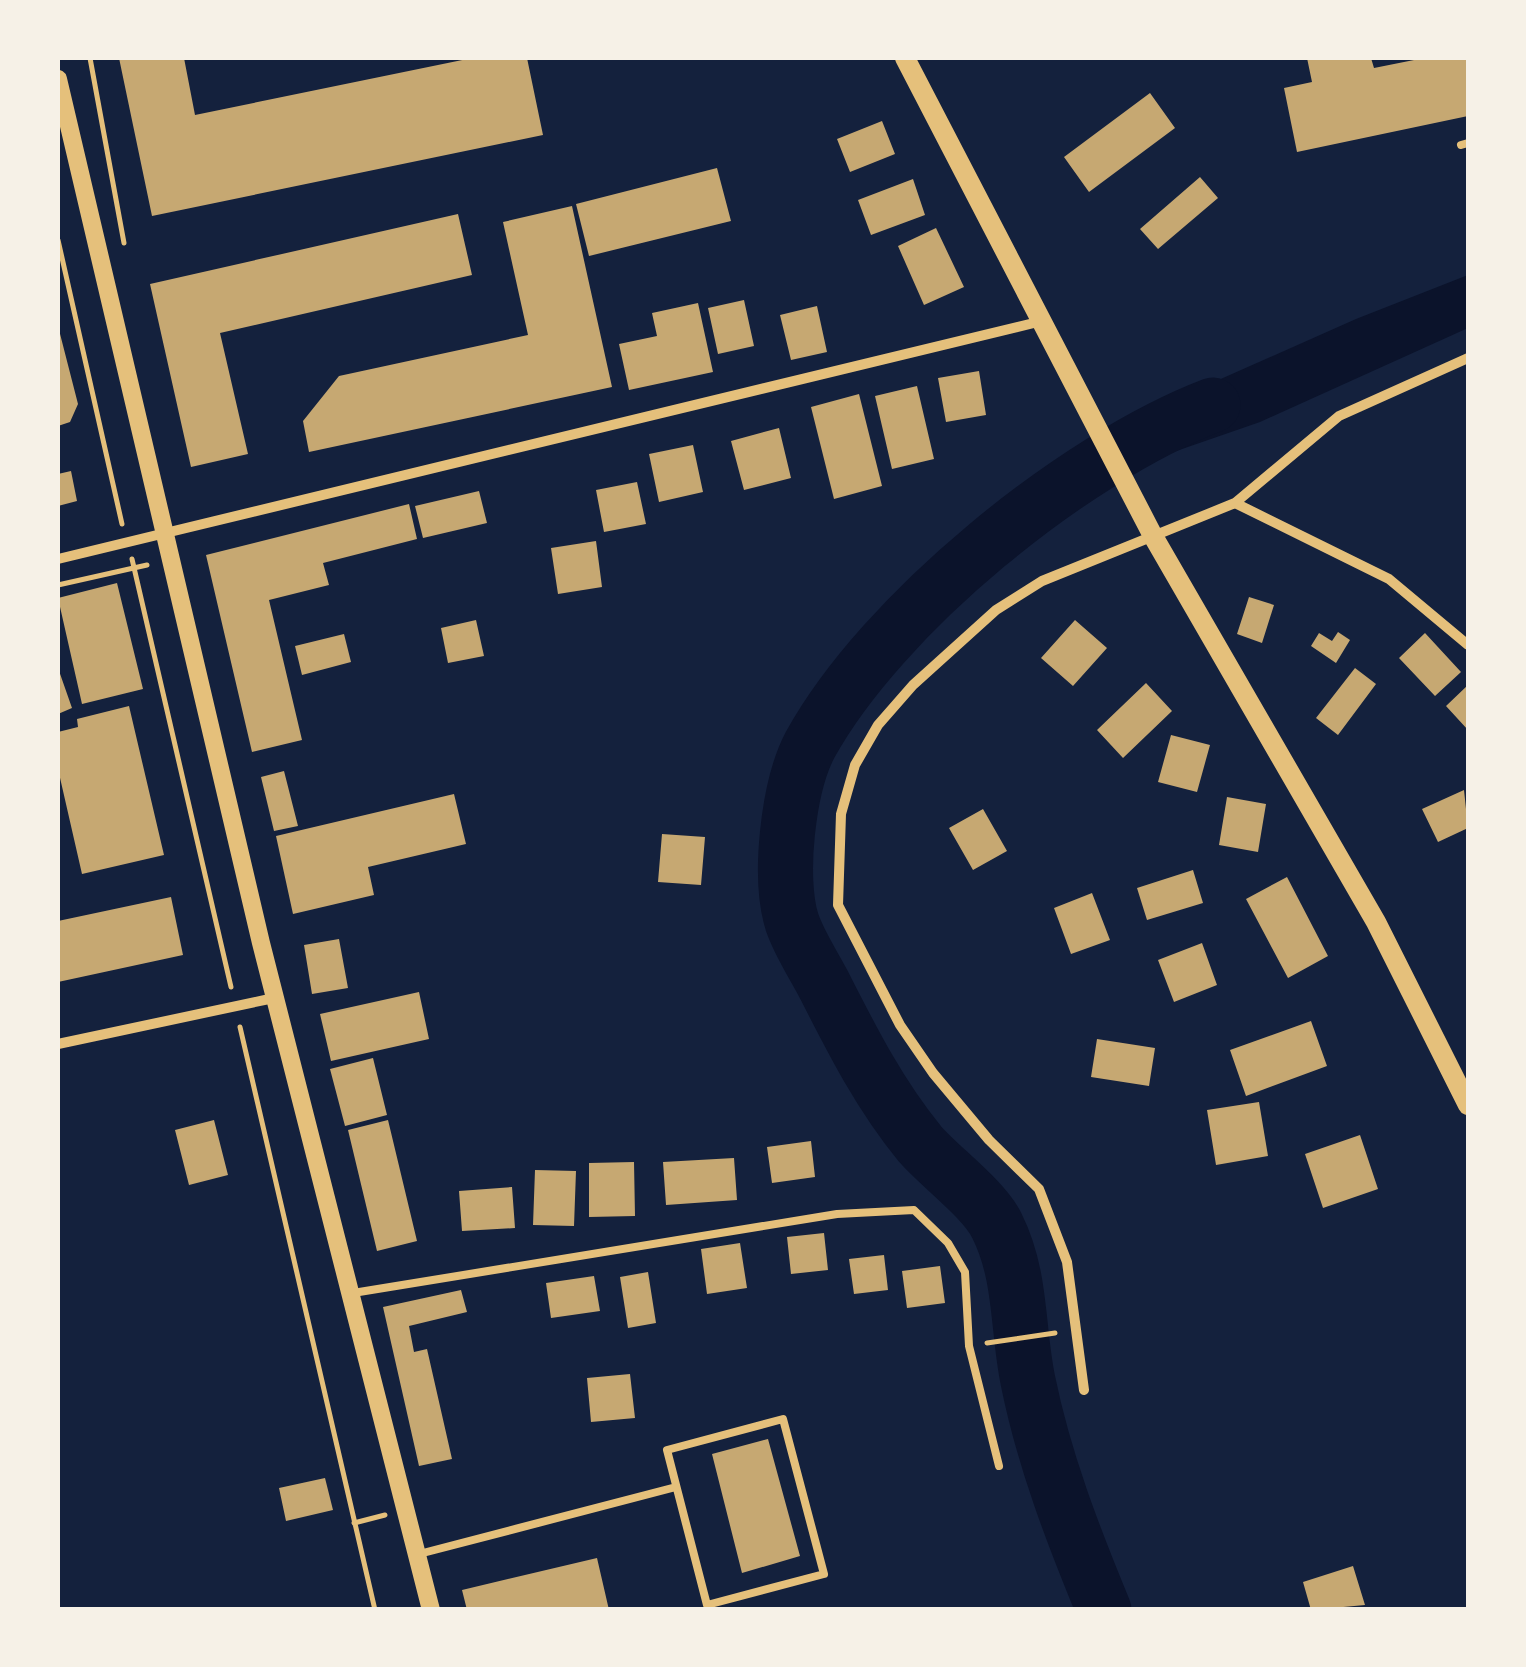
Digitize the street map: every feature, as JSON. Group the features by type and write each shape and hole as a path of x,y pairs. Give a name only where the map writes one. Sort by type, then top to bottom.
{"main road":[{"path":"905,58 1038,322 1153,536 1376,922 1468,1105"}],"street":[{"path":"58,79 274,998 431,1610"},
{"path":"58,559 1038,322"},
{"path":"1084,1390 1067,1262 1039,1189 990,1140 933,1073 900,1026 838,905 842,814 855,765 878,725 955,644 1042,580 1235,503 1339,416 1468,358"},
{"path":"1235,503 1389,579 1468,645"},
{"path":"58,1044 274,998"}],"lane":[{"path":"350,1294 837,1214 914,1210 948,1244 966,1272 969,1346 999,1466"},
{"path":"783,1419 824,1574 707,1604 676,1487 666,1450 783,1419"},
{"path":"417,1554 676,1487"}],"path":[{"path":"90,58 122,216 125,258"},
{"path":"58,240 375,1610"},
{"path":"58,585 170,561"},
{"path":"981,1343 1060,1332"}],"water":[{"path":"1468,275 1468,328 1260,422 1159,457 1135,417 1356,319"}],"building":[{"path":"119,58 184,58 195,115 472,58 527,58 543,135 152,216"},
{"path":"1307,58 1371,58 1374,68 1424,58 1468,58 1468,116 1297,152 1284,88 1312,82"},
{"path":"1150,93 1175,128 1089,192 1064,157"},
{"path":"882,121 895,154 850,172 837,139"},
{"path":"717,168 731,221 589,256 576,204"},
{"path":"1200,177 1218,198 1158,249 1140,229"},
{"path":"913,179 925,215 871,235 858,200"},
{"path":"572,206 612,387 309,452 303,421 339,376 528,335 503,222"},
{"path":"458,214 472,275 220,333 248,454 191,467 150,284"},
{"path":"936,228 964,287 924,305 898,246"},
{"path":"744,300 754,346 718,354 708,308"},
{"path":"698,303 713,372 629,390 619,344 657,336 652,313"},
{"path":"817,306 827,352 791,360 780,315"},
{"path":"58,326 78,404 70,422 58,426"},
{"path":"979,371 986,415 946,422 938,378"},
{"path":"917,386 934,459 892,469 875,396"},
{"path":"859,394 882,486 834,499 811,407"},
{"path":"779,428 791,478 744,490 731,441"},
{"path":"693,445 703,492 659,502 649,454"},
{"path":"71,471 77,501 58,506 58,474"},
{"path":"637,482 646,524 604,532 596,490"},
{"path":"479,491 487,523 423,538 415,506"},
{"path":"409,504 417,539 323,563 329,585 269,600 302,740 252,752 206,555"},
{"path":"596,541 602,587 558,594 551,548"},
{"path":"117,583 143,689 82,704 58,598"},
{"path":"1249,597 1274,605 1262,643 1237,634"},
{"path":"476,620 484,656 448,663 441,628"},
{"path":"1075,620 1107,648 1073,686 1041,658"},
{"path":"1338,632 1350,640 1336,663 1311,646 1319,633 1332,641"},
{"path":"1425,633 1461,672 1435,696 1399,658"},
{"path":"344,634 351,662 302,675 295,646"},
{"path":"58,668 72,708 58,714"},
{"path":"1355,668 1376,684 1338,735 1316,718"},
{"path":"1146,683 1172,711 1123,758 1097,730"},
{"path":"1468,685 1468,730 1446,706"},
{"path":"129,706 164,855 82,874 58,769 58,732 78,727 77,719"},
{"path":"1171,735 1210,745 1197,792 1158,782"},
{"path":"284,771 298,826 274,831 261,777"},
{"path":"1464,790 1468,828 1438,842 1422,809"},
{"path":"454,794 466,844 368,867 374,895 293,914 276,836"},
{"path":"1227,797 1266,804 1258,852 1219,845"},
{"path":"983,809 1007,851 973,870 949,828"},
{"path":"662,834 705,837 701,885 658,882"},
{"path":"1193,870 1203,903 1147,920 1137,888"},
{"path":"1287,877 1328,956 1288,978 1246,899"},
{"path":"1092,893 1110,940 1071,954 1054,908"},
{"path":"171,897 183,955 58,982 58,921"},
{"path":"339,939 348,988 312,994 304,945"},
{"path":"1202,943 1217,985 1174,1002 1158,960"},
{"path":"419,992 429,1039 331,1061 320,1014"},
{"path":"1311,1021 1327,1066 1246,1096 1230,1050"},
{"path":"1097,1039 1155,1048 1149,1086 1091,1077"},
{"path":"373,1058 387,1115 345,1126 330,1069"},
{"path":"1259,1102 1268,1156 1216,1165 1207,1110"},
{"path":"214,1120 228,1175 189,1185 175,1130"},
{"path":"388,1120 417,1241 377,1251 348,1130"},
{"path":"1360,1135 1378,1189 1323,1208 1305,1154"},
{"path":"811,1141 815,1177 772,1183 767,1147"},
{"path":"734,1158 737,1200 666,1205 663,1162"},
{"path":"634,1162 635,1216 589,1217 589,1163"},
{"path":"535,1170 576,1171 574,1226 533,1225"},
{"path":"512,1187 515,1228 462,1231 459,1191"},
{"path":"824,1233 828,1270 791,1274 787,1237"},
{"path":"740,1243 747,1288 707,1294 701,1249"},
{"path":"884,1255 888,1290 854,1294 849,1259"},
{"path":"940,1266 945,1303 907,1308 902,1271"},
{"path":"648,1272 656,1323 628,1328 620,1277"},
{"path":"594,1276 600,1311 551,1318 546,1283"},
{"path":"461,1290 467,1312 409,1326 414,1352 427,1349 452,1459 419,1466 383,1307"},
{"path":"630,1374 635,1418 591,1422 587,1378"},
{"path":"768,1439 800,1556 742,1573 712,1454"},
{"path":"325,1478 333,1510 286,1521 279,1488"},
{"path":"597,1558 609,1610 467,1610 462,1590"},
{"path":"1353,1566 1365,1605 1311,1610 1303,1582"}],"waterway":[{"path":"1104,1610 1042,1440 1005,1245 991,1216 920,1144 892,1106 802,946 788,903 788,833 796,784 810,745 842,695 933,594 1043,501 1159,429 1213,405"}]}
